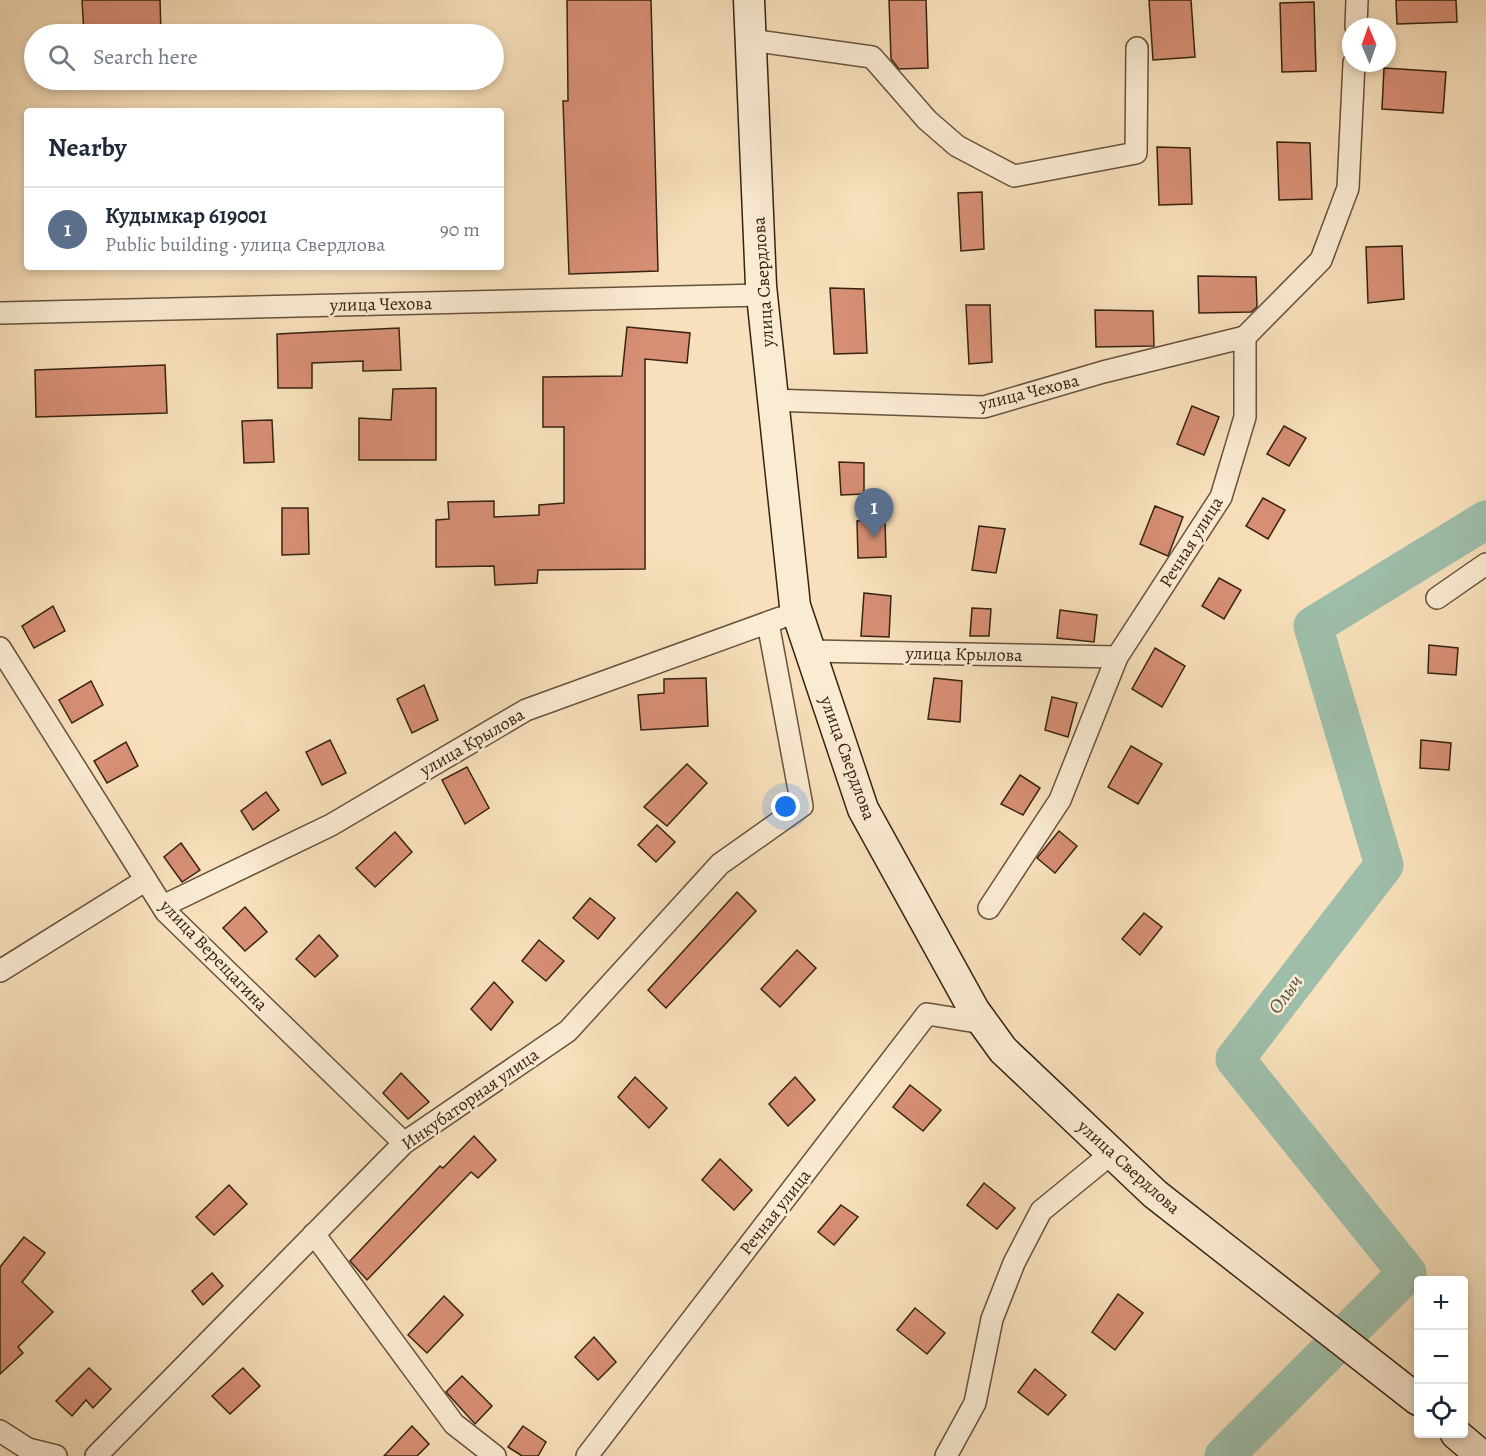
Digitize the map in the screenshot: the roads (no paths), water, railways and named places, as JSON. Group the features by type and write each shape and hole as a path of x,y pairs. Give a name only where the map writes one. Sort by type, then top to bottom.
{"main road":[{"name":"улица Свердлова","path":"748,0 762,295 771,400 797,612 863,809 974,1010 1003,1050 1155,1194 1409,1392"},
{"path":"1461,1438 1482,1456"}],"street":[{"path":"1356,18 1357,0"},
{"path":"751,40 872,57 927,120 957,146 1014,176 1136,153 1137,48"},
{"path":"1245,337 1321,260 1348,188 1354,72"},
{"name":"улица Чехова","path":"0,313 762,295"},
{"name":"улица Чехова","path":"771,400 984,407 1103,372 1245,337"},
{"name":"Речная улица","path":"989,908 1060,800 1117,657 1221,497 1245,417 1245,337"},
{"path":"1437,598 1486,564"},
{"name":"улица Крылова","path":"163,906 332,825 526,710 797,612"},
{"name":"Инкубаторная улица","path":"96,1456 404,1143 568,1030 720,864 802,806 768,622"},
{"name":"улица Верещагина","path":"0,648 163,906 404,1143"},
{"name":"улица Крылова","path":"810,651 1117,657"},
{"path":"0,971 146,880"},
{"name":"Речная улица","path":"587,1456 927,1014 984,1023"},
{"path":"946,1456 975,1403 992,1319 1014,1263 1041,1211 1112,1153"},
{"path":"314,1234 453,1424 495,1456"},
{"path":"0,1431 28,1449 56,1456"}],"waterway":[{"name":"Олыч","path":"1224,1456 1407,1273 1235,1059 1384,865 1313,626 1486,520"}],"place":[{"name":"Кудымкар 619001","path":"874,538"}]}
